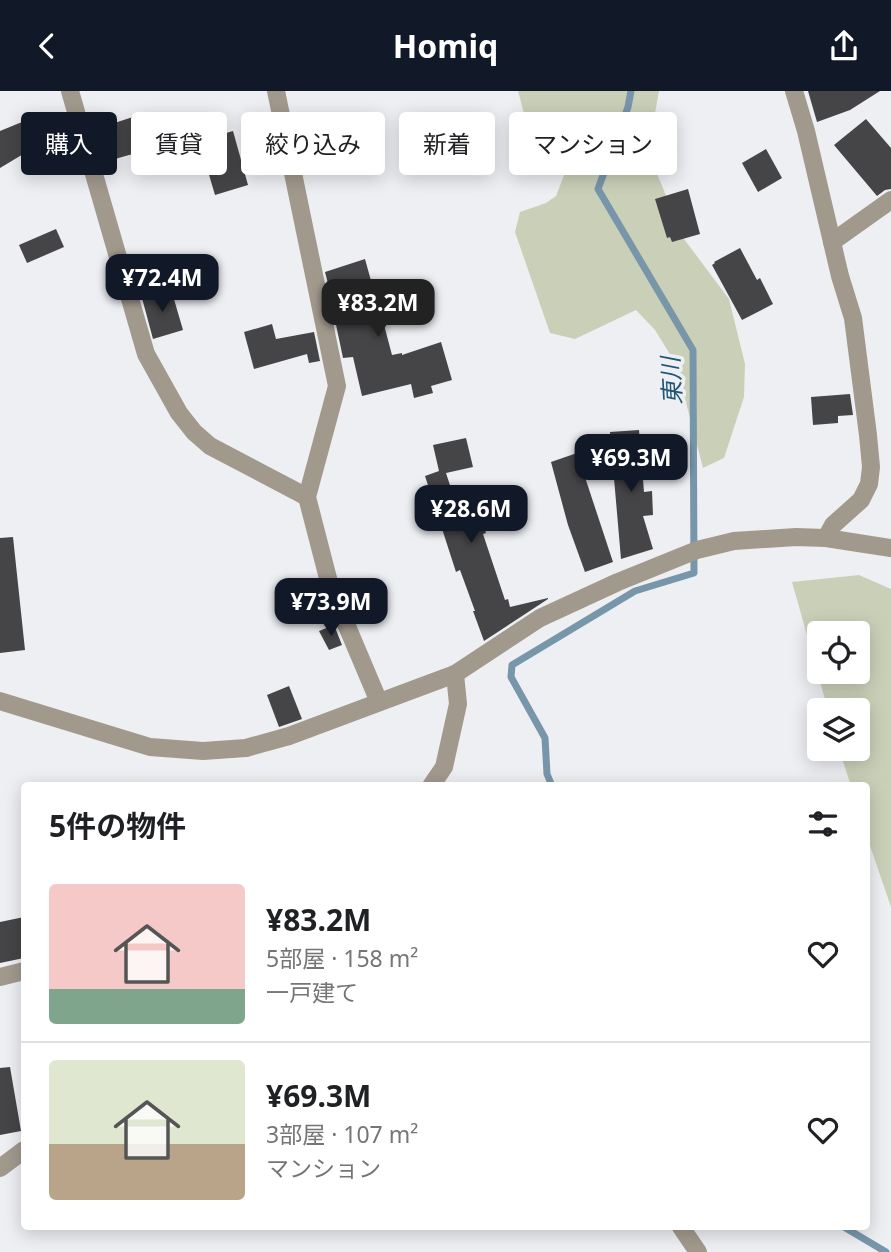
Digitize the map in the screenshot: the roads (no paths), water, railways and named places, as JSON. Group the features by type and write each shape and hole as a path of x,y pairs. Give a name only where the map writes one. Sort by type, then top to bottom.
{"street":[{"path":"71,91 146,354 179,413 210,446 307,496"},
{"path":"276,91 337,386 307,496 331,586 379,702"},
{"path":"794,91 853,318 871,467 869,484 861,500 833,525 826,538"},
{"path":"832,242 891,200"},
{"path":"0,701 150,747 203,751 246,748 289,736 455,674 540,618 697,550 734,541 796,537 826,538 891,548"},
{"path":"434,782 444,767 458,704 455,674"},
{"path":"444,767 451,782"},
{"path":"0,977 21,972"},
{"path":"0,1168 21,1152"},
{"path":"683,1230 698,1252"}],"waterway":[{"name":"東川","path":"550,782 547,774 545,738 511,677 512,665 635,591 694,573 693,350 598,189 628,107 631,91"},
{"name":"東川","path":"849,1230 886,1252"}]}
